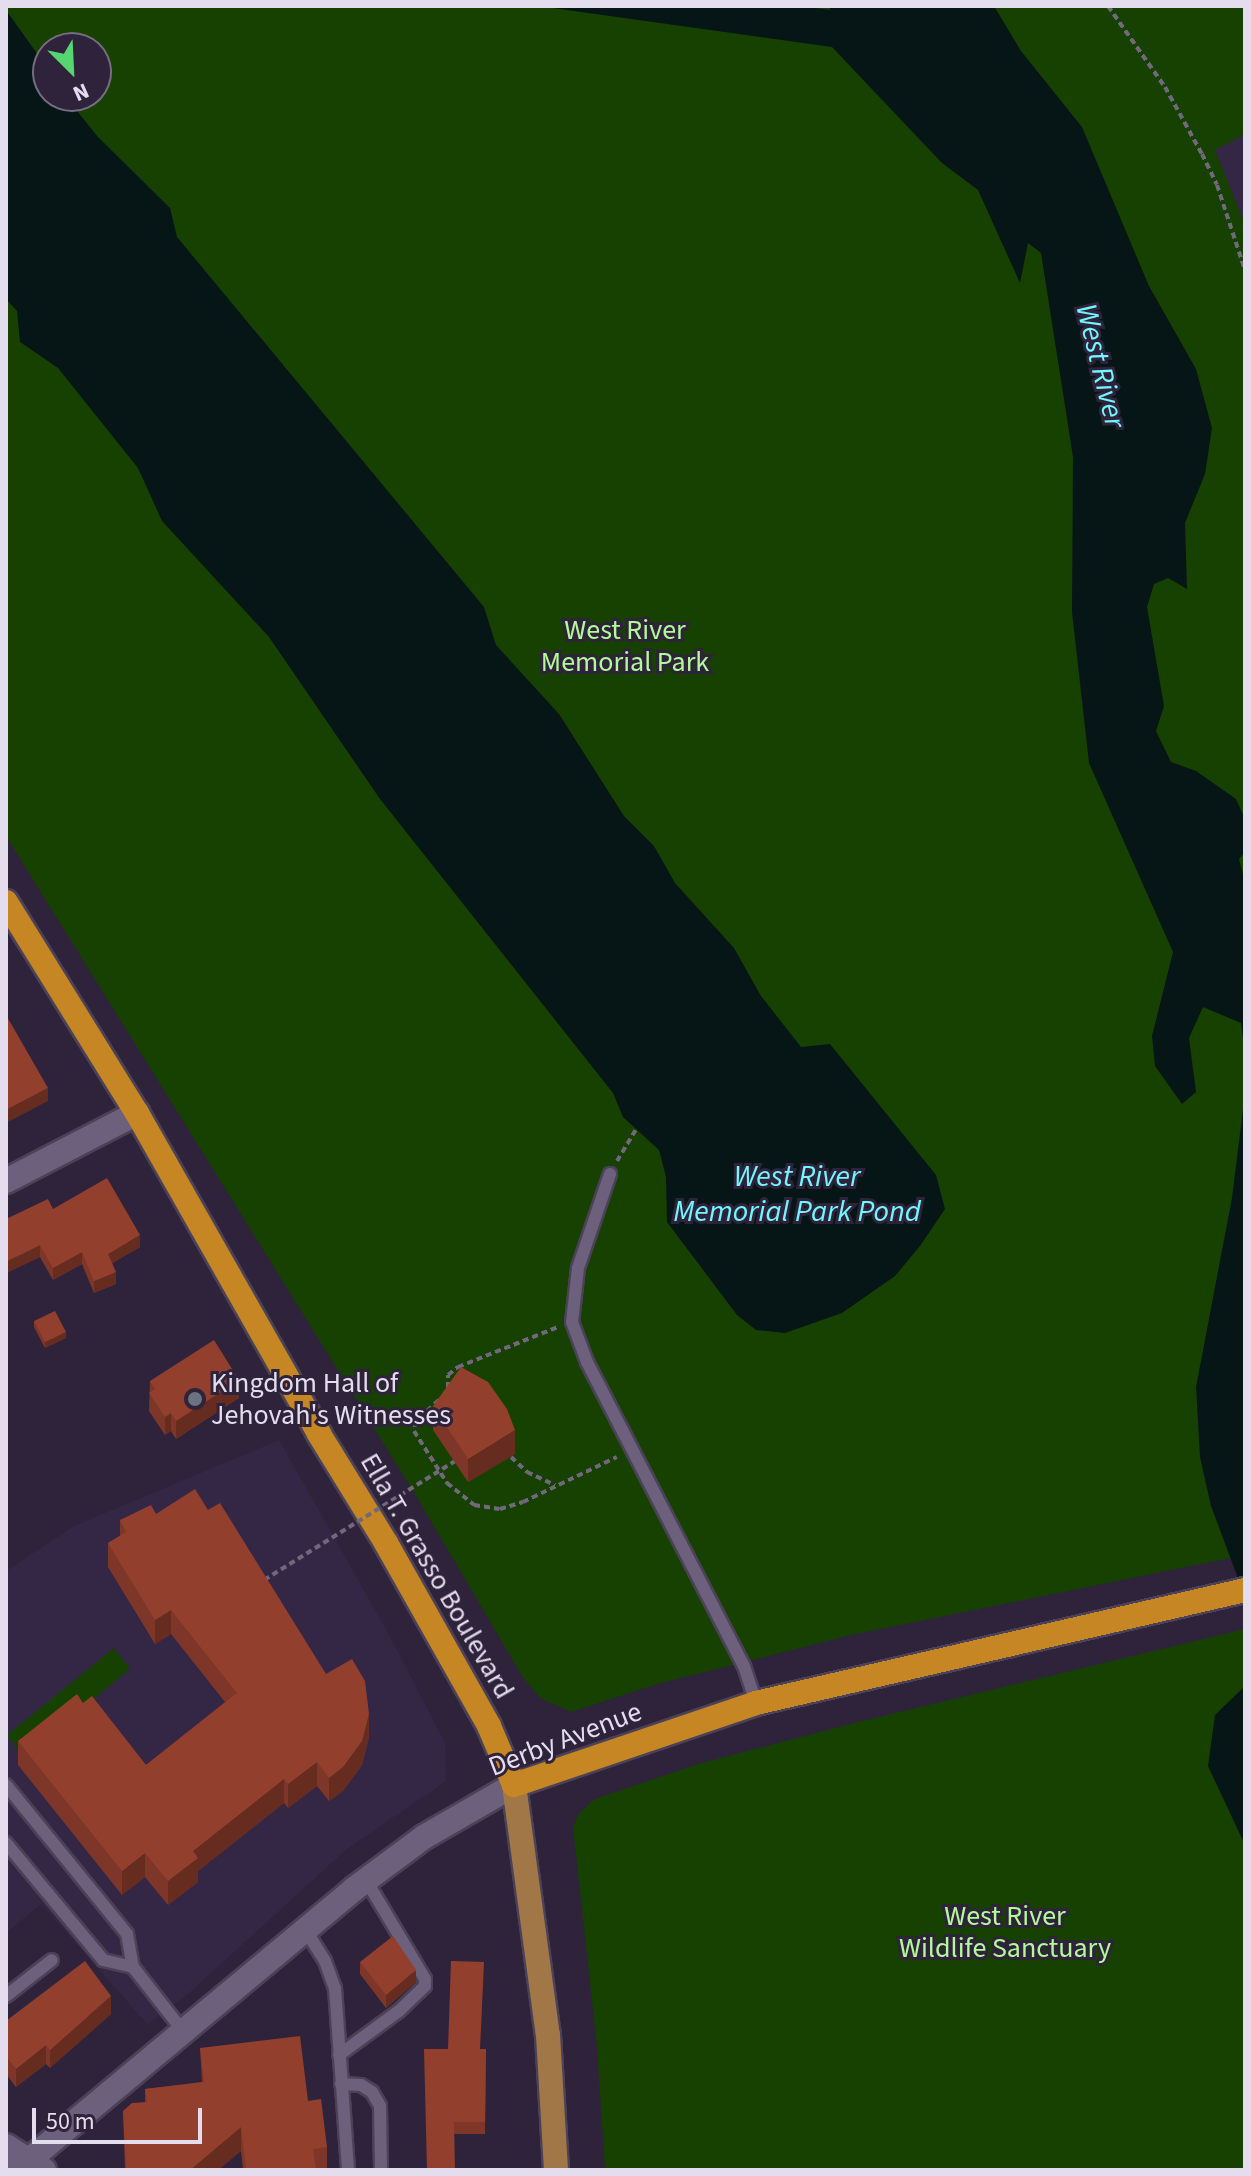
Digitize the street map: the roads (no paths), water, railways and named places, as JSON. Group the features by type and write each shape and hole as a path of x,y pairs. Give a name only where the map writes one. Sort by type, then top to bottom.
{"highway":[{"name":"Ella T. Grasso Boulevard","path":"6,902 137,1113 445,1647 489,1726 514,1785"},
{"name":"Derby Avenue","path":"514,1785 756,1703 1241,1591"}],"main road":[{"path":"6,1181 137,1113"},
{"name":"Derby Avenue","path":"29,2167 183,2031 366,1880 424,1837 514,1785"},
{"name":"Ella T. Grasso Boulevard","path":"514,1785 548,2035 556,2170"},
{"path":"6,2146 29,2167"}],"lane":[{"path":"610,1174 578,1268 571,1304 572,1322 587,1362 744,1666 756,1703"},
{"path":"6,1785 127,1934 133,1967 183,2031"},
{"path":"6,1843 103,1960 133,1967"},
{"path":"339,2055 399,2011 425,1986 425,1979 366,1880"},
{"path":"305,1929 325,1961 335,1988 348,2170"},
{"path":"6,1996 52,1960"},
{"path":"341,2084 361,2085 372,2092 380,2106 381,2170"}],"water":[{"name":"West River","path":"538,6 801,6 830,10 830,6 994,6 1021,51 1082,127 1149,286 1196,369 1212,428 1205,474 1185,523 1187,589 1168,578 1154,584 1147,607 1164,706 1156,731 1171,762 1196,771 1236,799 1245,819 1245,852 1239,859 1245,882 1245,1054 1241,1023 1203,1007 1189,1038 1196,1092 1182,1104 1155,1066 1152,1036 1173,952 1089,763 1072,612 1073,457 1041,253 1028,243 1020,283 978,190 942,163 832,47"},
{"name":"West River Memorial Park Pond","path":"6,10 32,47 32,112 78,112 98,137 170,208 177,237 484,607 496,645 559,714 624,816 654,846 675,883 734,948 761,996 801,1047 830,1044 936,1175 945,1209 895,1276 842,1313 785,1333 756,1330 737,1315 667,1222 666,1177 659,1150 623,1117 613,1093 380,799 269,637 162,521 138,468 58,368 20,342 17,311 6,299"},
{"path":"1245,1093 1245,1597 1211,1506 1200,1457 1196,1387 1232,1198"},
{"path":"1245,1686 1245,1845 1208,1766 1215,1715"}],"place":[{"name":"Kingdom Hall of Jehovah's Witnesses","path":"195,1399"}],"park label":[{"name":"West River Memorial Park","path":"625,646"},
{"name":"West River Wildlife Sanctuary","path":"1005,1932"}]}
